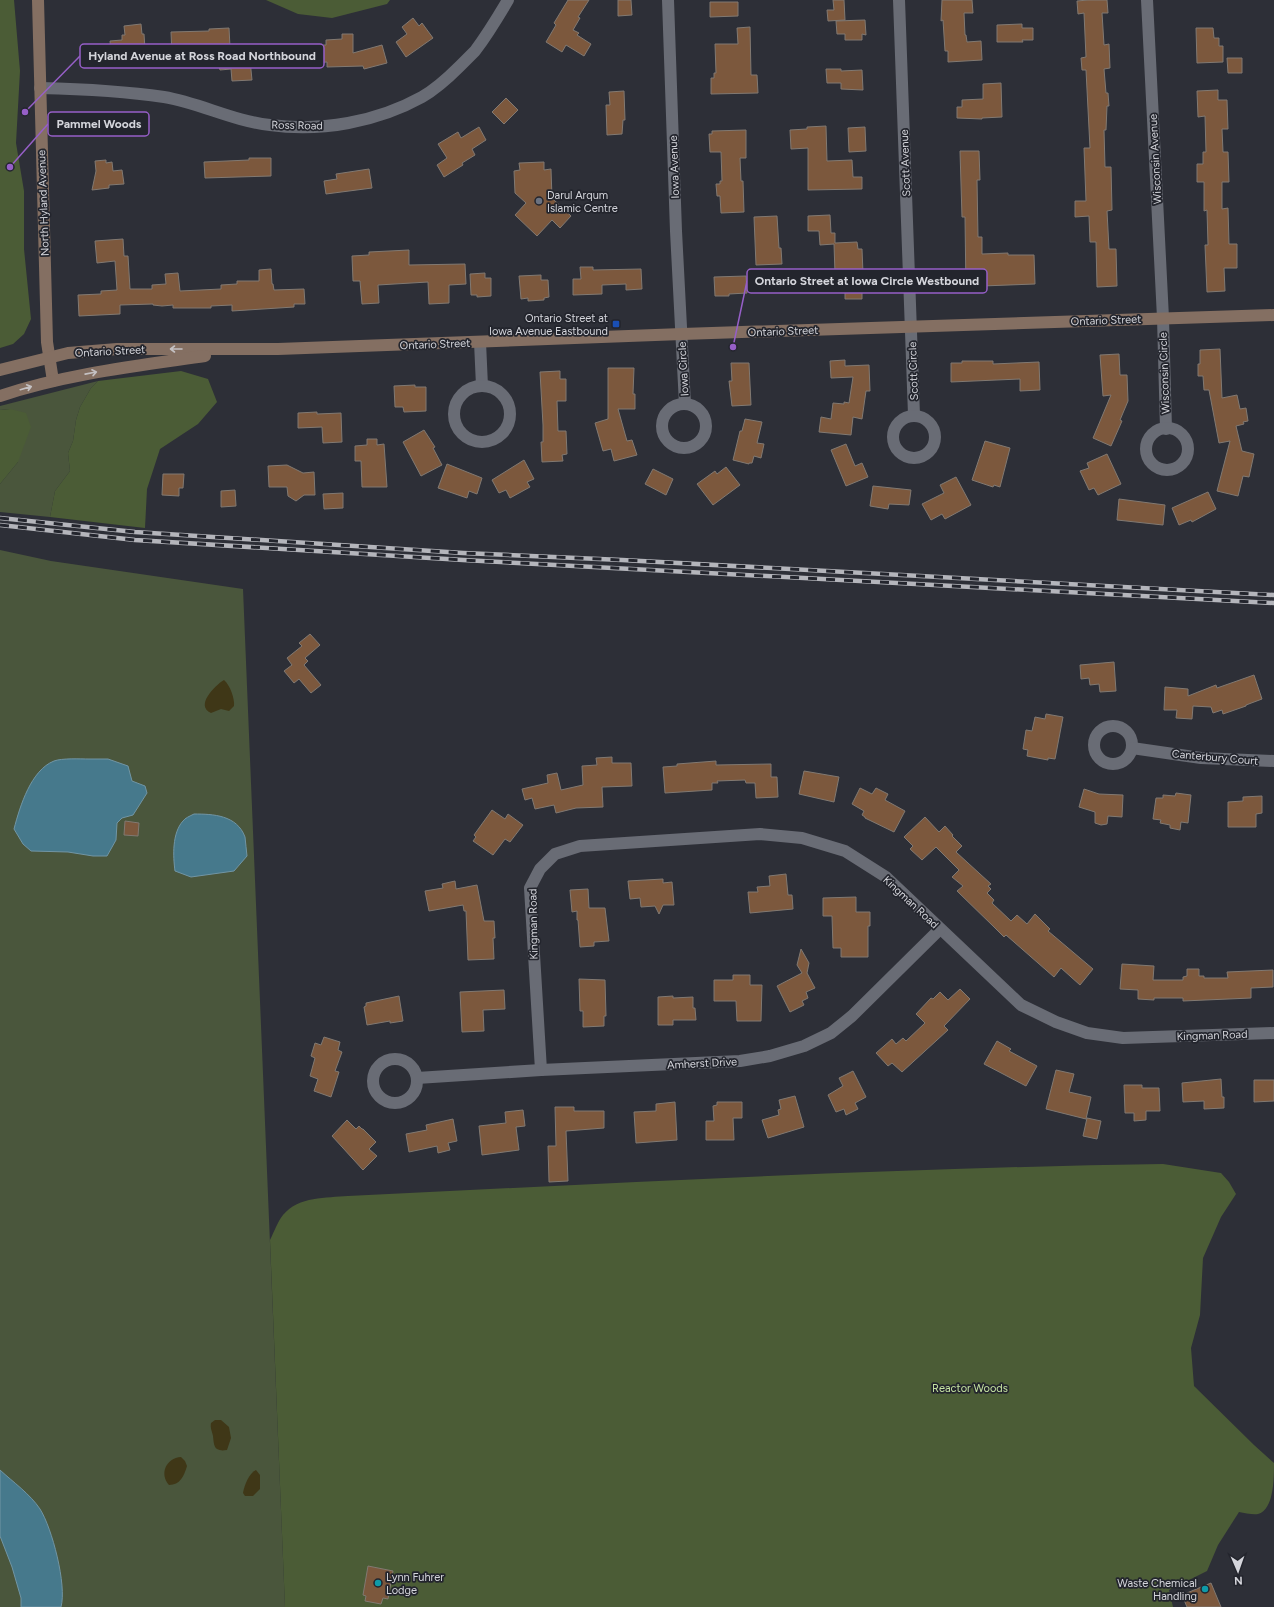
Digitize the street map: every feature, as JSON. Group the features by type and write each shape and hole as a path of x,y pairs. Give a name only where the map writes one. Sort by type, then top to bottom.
{"main road":[{"name":"North Hyland Avenue","path":"38,0 48,357 53,381"},
{"name":"Ontario Street","path":"0,370 48,357 75,352 117,349 243,350 911,326 1274,315"},
{"name":"Ontario Street","path":"0,396 53,381 120,368 243,350"}],"street":[{"name":"Ross Road","path":"40,88 91,90 166,97 244,120 270,125 317,127 364,120 396,109 423,96 450,76 474,52 508,0"},
{"name":"Iowa Avenue","path":"668,0 676,231 682,334"},
{"name":"Scott Avenue","path":"899,0 911,326"},
{"name":"Wisconsin Avenue","path":"1147,0 1163,318"},
{"name":"Wisconsin Circle","path":"1163,318 1166,429"},
{"name":"Scott Circle","path":"911,326 914,415"},
{"name":"Iowa Circle","path":"682,334 685,404"},
{"path":"480,342 482,386"},
{"path":"482,386 496,390 503,395 511,411 510,420 504,432 494,440 485,442 472,440 461,433 456,426 454,417 454,408 463,393 471,388 482,386"},
{"name":"Canterbury Court","path":"1132,748 1201,758 1274,761"},
{"name":"Kingman Road","path":"541,1070 530,888 540,869 555,854 580,846 760,834 802,838 845,851 886,877 1022,1005 1056,1022 1087,1033 1123,1038 1274,1033"},
{"name":"Amherst Drive","path":"417,1078 541,1070 740,1061 770,1056 804,1046 831,1034 852,1016 940,929"}],"green space":[{"path":"0,0 14,0 20,71 16,143 24,191 24,249 31,319 24,334 13,344 0,348"},
{"path":"266,0 390,0 387,4 332,18 298,14"},
{"path":"181,371 208,379 217,402 198,424 160,449 147,489 145,528 50,517 55,491 70,471 68,453 73,441 76,420 80,407 91,388 98,381"},
{"path":"98,381 91,388 80,407 76,420 73,441 68,453 70,471 55,491 50,517 0,512 0,484 18,462 10,409 0,410 0,406"},
{"path":"10,409 26,413 31,427 18,462 0,484 0,410"},
{"path":"0,550 51,561 243,589 285,1607 0,1607"},
{"name":"Reactor Woods","path":"1163,1164 1221,1173 1229,1182 1236,1194 1221,1217 1203,1258 1200,1315 1191,1348 1194,1386 1274,1463 1272,1493 1267,1506 1258,1514 1239,1512 1218,1545 1207,1571 1169,1590 1173,1607 285,1607 270,1240 283,1215 297,1204 313,1199 348,1196 654,1181 857,1172"}],"sand":[{"path":"224,680 232,692 234,706 229,711 221,709 211,713 205,706 205,701 211,691"},
{"path":"215,1420 221,1420 229,1427 231,1438 227,1450 219,1450 214,1445 211,1423"},
{"path":"181,1457 187,1466 184,1473 179,1482 169,1485 166,1481 164,1472 166,1467 171,1460"},
{"path":"256,1470 260,1475 260,1489 253,1496 245,1496 243,1493 246,1483 251,1474"}],"water":[{"path":"108,759 128,766 132,781 145,786 147,793 133,815 122,818 117,823 116,840 107,856 93,856 68,852 31,851 23,844 14,829 23,800 33,780 39,772 57,760"},
{"path":"194,814 209,814 224,817 236,824 241,830 245,837 247,856 234,871 191,877 175,871 174,845 179,826 184,820"},
{"path":"0,1470 31,1498 45,1518 54,1543 60,1571 62,1585 61,1607 21,1607 21,1598 12,1567 0,1536"}],"building":[{"path":"568,0 589,0 578,17 580,18 573,30 579,33 577,35 591,44 584,56 566,45 562,52 546,42 556,25 554,23"},
{"path":"618,0 631,0 632,15 618,16"},
{"path":"833,0 844,0 845,20 828,21 827,10 834,10"},
{"path":"942,0 972,0 973,13 964,13 965,35 967,42 981,41 982,60 948,62 948,51 945,51 943,20 941,21"},
{"path":"1107,0 1108,13 1102,13 1104,45 1109,44 1110,68 1104,69 1106,93 1108,93 1109,106 1107,106 1106,130 1104,130 1105,167 1111,167 1112,210 1107,211 1109,249 1116,249 1117,286 1097,287 1096,242 1090,242 1089,216 1075,217 1075,201 1086,201 1084,148 1090,148 1086,70 1082,70 1081,58 1086,57 1084,13 1078,14 1077,1"},
{"path":"710,2 738,2 738,16 710,17"},
{"path":"413,18 419,26 422,23 433,38 406,57 396,42 407,34 402,27"},
{"path":"865,20 866,35 862,34 862,40 845,40 845,34 837,34 836,21"},
{"path":"141,24 142,34 144,34 145,49 142,50 142,53 111,55 110,41 122,40 122,35 125,35 124,26"},
{"path":"1022,24 1022,28 1033,28 1033,40 1022,40 1023,42 997,42 997,25"},
{"path":"750,27 751,75 757,75 758,93 711,94 711,78 714,78 714,73 716,73 715,44 738,44 737,28"},
{"path":"229,28 230,47 233,47 233,51 249,50 252,80 232,81 231,69 220,70 219,67 212,67 211,54 172,56 171,32 209,31 209,29"},
{"path":"1196,28 1213,28 1214,38 1219,38 1219,46 1223,46 1223,62 1197,63"},
{"path":"342,34 353,34 353,53 382,45 387,63 364,69 363,66 327,67 327,62 293,64 292,46 326,45 326,40 342,39"},
{"path":"1227,58 1242,58 1242,73 1228,73"},
{"path":"826,69 841,69 841,71 862,70 863,90 841,89 841,83 827,83"},
{"path":"1001,83 1002,117 982,119 957,118 957,107 962,107 962,100 983,99 983,84"},
{"path":"1218,90 1218,100 1227,100 1228,129 1222,129 1223,152 1228,152 1229,182 1222,182 1222,209 1228,208 1229,244 1237,244 1237,268 1224,268 1225,291 1207,292 1205,245 1208,245 1207,210 1204,211 1204,182 1197,182 1197,164 1203,164 1203,152 1206,152 1205,116 1198,117 1197,91"},
{"path":"624,91 625,120 623,120 622,134 607,135 606,105 610,105 609,92"},
{"path":"506,98 518,110 504,124 492,112"},
{"path":"826,126 827,161 852,160 853,177 862,177 862,189 808,190 808,148 791,149 790,130"},
{"path":"479,127 486,140 472,149 475,155 462,163 463,165 444,177 437,165 447,158 438,144 458,132 461,138"},
{"path":"865,127 866,151 849,152 848,128"},
{"path":"746,130 746,158 740,158 741,181 743,181 744,212 721,213 720,196 717,196 716,184 720,184 720,181 722,181 721,152 710,152 709,134 712,134 712,131"},
{"path":"960,151 979,151 980,180 977,180 978,237 982,237 982,254 1008,253 1008,255 1034,255 1035,284 982,286 982,291 966,291 965,217 962,217"},
{"path":"249,158 271,158 271,176 205,178 204,162 249,160"},
{"path":"106,160 106,163 112,162 113,171 122,170 124,184 109,185 109,188 92,190 96,171 95,161"},
{"name":"Darul Arqum Islamic Centre","path":"544,162 544,170 551,169 552,198 571,216 560,228 552,220 537,236 515,215 526,203 515,193 514,171 520,170 519,163"},
{"path":"369,169 372,188 326,194 324,181 337,179 336,174"},
{"path":"830,215 831,233 835,233 835,243 857,242 858,249 862,249 863,273 865,273 866,288 862,288 862,299 845,299 845,288 824,289 823,273 835,273 834,244 820,245 819,231 808,231 808,216"},
{"path":"777,216 779,248 781,248 782,264 756,265 754,217"},
{"path":"123,239 124,256 128,256 130,289 152,289 152,285 166,284 165,274 178,273 180,291 221,289 221,285 237,284 237,281 259,281 259,270 271,269 274,290 304,289 305,304 294,304 294,307 232,311 232,305 211,306 211,308 173,308 173,305 120,305 120,314 79,316 78,295 101,294 101,291 117,290 115,261 97,263 95,241"},
{"path":"409,250 409,265 465,264 466,284 449,285 449,303 429,304 428,282 378,285 379,303 362,304 360,281 353,281 352,256 369,255 369,252"},
{"path":"580,267 593,267 593,270 641,269 642,289 626,290 626,284 602,285 602,294 573,295 573,279 581,279"},
{"path":"485,273 485,278 491,278 491,296 477,297 477,295 471,295 470,274"},
{"path":"541,275 541,280 548,280 549,297 544,298 544,300 528,301 528,298 521,299 519,276"},
{"path":"746,276 747,293 729,294 729,296 715,296 714,277"},
{"path":"1220,349 1222,398 1237,395 1240,409 1246,408 1248,421 1243,422 1244,424 1236,426 1242,451 1254,454 1249,477 1243,476 1238,496 1217,491 1230,441 1219,443 1209,390 1204,390 1203,376 1198,376 1200,350"},
{"path":"1119,354 1120,375 1127,375 1128,401 1120,420 1122,421 1111,446 1093,438 1111,395 1103,396 1100,355"},
{"path":"845,360 845,366 869,365 870,391 866,391 862,419 853,417 851,435 819,432 821,417 831,419 833,403 849,403 853,377 831,378 830,361"},
{"path":"962,361 993,361 993,364 1039,362 1040,390 1020,391 1020,379 951,382 951,363 962,363"},
{"path":"731,363 749,363 751,405 732,406 729,381 732,381"},
{"path":"608,368 634,368 633,394 635,394 635,409 618,409 627,441 632,440 637,455 614,461 611,449 603,451 595,423 608,419"},
{"path":"560,371 560,379 566,379 566,401 557,401 558,431 566,431 567,454 562,455 563,461 542,462 541,442 543,442 543,425 540,372"},
{"path":"415,385 415,387 426,387 426,411 404,412 403,407 395,407 394,386"},
{"path":"317,412 317,414 341,413 342,442 323,443 322,427 298,428 298,413"},
{"path":"745,419 762,422 757,443 764,444 761,458 754,456 752,463 749,464 733,460 740,431 742,431"},
{"path":"424,430 435,447 433,448 442,465 421,476 403,442"},
{"path":"367,439 377,439 377,445 384,444 387,487 362,487 361,461 355,461 355,446 367,445"},
{"path":"985,441 1010,448 1000,487 994,485 993,487 972,480"},
{"path":"846,444 855,466 862,463 868,477 846,486 831,450"},
{"path":"1107,454 1121,484 1098,495 1094,488 1089,490 1080,471 1089,468 1087,463"},
{"path":"524,460 534,479 527,482 530,487 510,498 506,490 499,493 492,480"},
{"path":"447,464 482,478 477,494 469,491 467,498 438,488"},
{"path":"287,465 303,473 314,472 315,495 304,495 296,501 288,496 287,487 269,487 268,466"},
{"path":"726,467 740,485 713,505 697,484 715,471 717,474"},
{"path":"653,469 673,479 666,495 645,484"},
{"path":"163,474 184,474 183,488 179,488 179,496 162,495"},
{"path":"956,477 971,505 945,519 942,514 931,520 922,504 944,493 940,485"},
{"path":"873,486 911,490 909,505 889,504 888,509 870,506"},
{"path":"235,490 236,506 221,507 221,491"},
{"path":"1208,492 1216,509 1192,522 1191,520 1179,525 1172,508"},
{"path":"343,493 343,508 324,509 323,494"},
{"path":"1119,499 1165,505 1163,525 1117,520"},
{"path":"310,634 320,645 305,658 308,661 304,665 321,685 311,693 299,679 294,683 284,671 292,665 287,658 302,646 299,643"},
{"path":"1114,662 1116,691 1100,692 1099,684 1090,685 1089,678 1081,679 1080,665"},
{"path":"1254,675 1262,699 1246,706 1223,714 1222,710 1213,713 1211,707 1193,706 1192,719 1176,718 1177,710 1164,710 1165,687 1188,689 1188,696 1216,685 1217,688"},
{"path":"1046,714 1063,717 1055,759 1048,758 1048,760 1027,756 1028,750 1023,749 1026,730 1032,731 1035,717 1045,719"},
{"path":"612,757 612,763 631,763 632,786 602,787 603,807 576,808 556,813 554,805 535,809 532,798 525,800 522,789 548,783 547,775 557,773 561,790 583,785 582,766 597,765 596,758"},
{"path":"716,761 716,765 771,764 771,777 777,777 778,797 756,798 755,783 746,783 745,780 717,781 718,783 712,783 712,790 665,793 663,767 677,766 677,764"},
{"path":"804,771 839,777 834,802 799,794"},
{"path":"860,788 872,794 876,788 888,794 885,800 905,811 894,832 865,818 862,815 864,811 852,804"},
{"path":"1084,789 1099,794 1123,795 1122,817 1108,816 1107,824 1101,825 1095,823 1095,812 1079,807"},
{"path":"1176,793 1191,795 1188,823 1181,822 1180,830 1170,828 1170,825 1160,823 1161,820 1153,819 1156,798 1163,798 1163,795 1175,796"},
{"path":"1262,796 1262,813 1256,814 1256,827 1228,827 1228,802 1243,801 1243,797"},
{"path":"492,810 505,819 508,814 523,825 510,842 505,839 493,855 473,841 476,837 474,835"},
{"path":"925,817 939,832 945,826 953,835 952,836 962,846 956,852 991,884 988,886 991,889 987,893 994,900 992,903 1011,921 1017,915 1027,924 1035,914 1050,929 1048,931 1093,969 1080,985 1061,968 1054,977 1006,935 1004,937 957,891 963,886 952,877 959,870 936,847 922,860 910,849 913,846 904,837"},
{"path":"125,821 139,823 138,836 124,835"},
{"path":"786,874 788,895 792,895 793,909 750,913 748,892 758,892 757,887 770,886 769,876"},
{"path":"663,879 663,883 672,882 674,905 663,905 659,914 655,906 641,907 640,898 630,899 628,881"},
{"path":"455,881 456,889 477,885 484,921 494,921 494,959 468,960 466,911 464,911 463,905 429,911 425,891 443,888 442,884"},
{"path":"588,889 589,908 605,908 609,941 594,942 594,946 580,947 577,911 572,912 570,890"},
{"path":"856,897 856,912 870,912 870,926 868,926 868,957 841,957 841,948 833,948 832,916 823,916 823,898"},
{"path":"801,949 809,963 807,973 815,988 806,992 808,998 802,1001 804,1005 790,1012 777,986 802,973 797,965"},
{"path":"1122,964 1154,966 1153,980 1183,980 1183,977 1187,976 1187,969 1199,969 1199,976 1204,976 1204,978 1228,978 1227,972 1273,970 1273,987 1251,988 1251,998 1183,1001 1183,998 1154,998 1154,1000 1138,999 1138,990 1120,989"},
{"path":"733,975 750,975 750,985 762,985 761,1021 737,1021 736,1001 714,1001 714,980 733,980"},
{"path":"579,979 605,980 606,1016 604,1016 604,1026 583,1027 583,1011 580,1011"},
{"path":"960,989 970,999 944,1026 948,1030 902,1072 892,1063 888,1066 876,1053 892,1039 896,1044 903,1038 906,1041 925,1023 916,1014 931,998 933,999 940,992 948,1000"},
{"path":"504,990 505,1009 483,1010 484,1031 462,1032 460,992"},
{"path":"399,996 403,1021 390,1023 390,1021 367,1025 364,1007 366,1006 366,1003"},
{"path":"673,996 673,998 693,997 693,1008 695,1008 696,1020 673,1020 673,1025 658,1025 658,997"},
{"path":"324,1037 340,1042 338,1050 342,1052 335,1071 339,1072 331,1097 314,1091 318,1079 310,1076 315,1058 311,1056 315,1043 321,1045"},
{"path":"997,1041 1011,1049 1009,1051 1037,1066 1026,1086 984,1064"},
{"path":"1056,1070 1074,1074 1069,1092 1091,1097 1086,1119 1046,1109"},
{"path":"853,1071 866,1097 855,1103 858,1109 846,1115 844,1109 836,1112 828,1095 843,1086 839,1078"},
{"path":"1221,1079 1224,1108 1204,1109 1204,1101 1183,1102 1182,1083"},
{"path":"1254,1080 1274,1080 1274,1101 1254,1102"},
{"path":"1124,1085 1142,1085 1142,1088 1159,1088 1160,1111 1146,1111 1146,1120 1134,1121 1134,1113 1125,1113"},
{"path":"795,1096 804,1127 768,1138 762,1120 779,1115 778,1110 781,1109 779,1100"},
{"path":"675,1102 677,1140 636,1143 634,1112 656,1111 656,1104"},
{"path":"717,1102 742,1102 742,1118 733,1118 734,1140 706,1140 706,1121 714,1121 713,1106 717,1105"},
{"path":"555,1107 574,1107 574,1111 604,1111 604,1128 566,1131 568,1181 549,1182 548,1146 556,1146"},
{"path":"523,1110 525,1126 516,1127 519,1150 482,1155 479,1126 506,1123 505,1112"},
{"path":"1087,1118 1101,1121 1097,1139 1083,1136"},
{"path":"453,1119 457,1141 448,1143 450,1150 438,1153 437,1146 409,1152 406,1134 427,1130 426,1125"},
{"path":"347,1120 356,1129 359,1126 363,1129 376,1142 369,1149 377,1156 363,1170 332,1136"},
{"name":"Lynn Fuhrer Lodge","path":"368,1566 393,1571 388,1599 383,1598 381,1604 365,1601 366,1596 363,1595"},
{"name":"Waste Chemical Handling","path":"1211,1583 1221,1607 1187,1607 1182,1595"}],"railway":[{"path":"0,518 135,532 463,553 622,560 1274,595"},
{"path":"0,525 135,540 463,560 1274,603"}],"place":[{"name":"Hyland Avenue at Ross Road Northbound","path":"25,112"},
{"name":"Pammel Woods","path":"10,167"},
{"name":"Darul Arqum Islamic Centre","path":"539,201"},
{"name":"Ontario Street at Iowa Avenue Eastbound","path":"616,324"},
{"name":"Ontario Street at Iowa Circle Westbound","path":"733,347"},
{"name":"Lynn Fuhrer Lodge","path":"378,1583"},
{"name":"Waste Chemical Handling","path":"1205,1589"}]}
